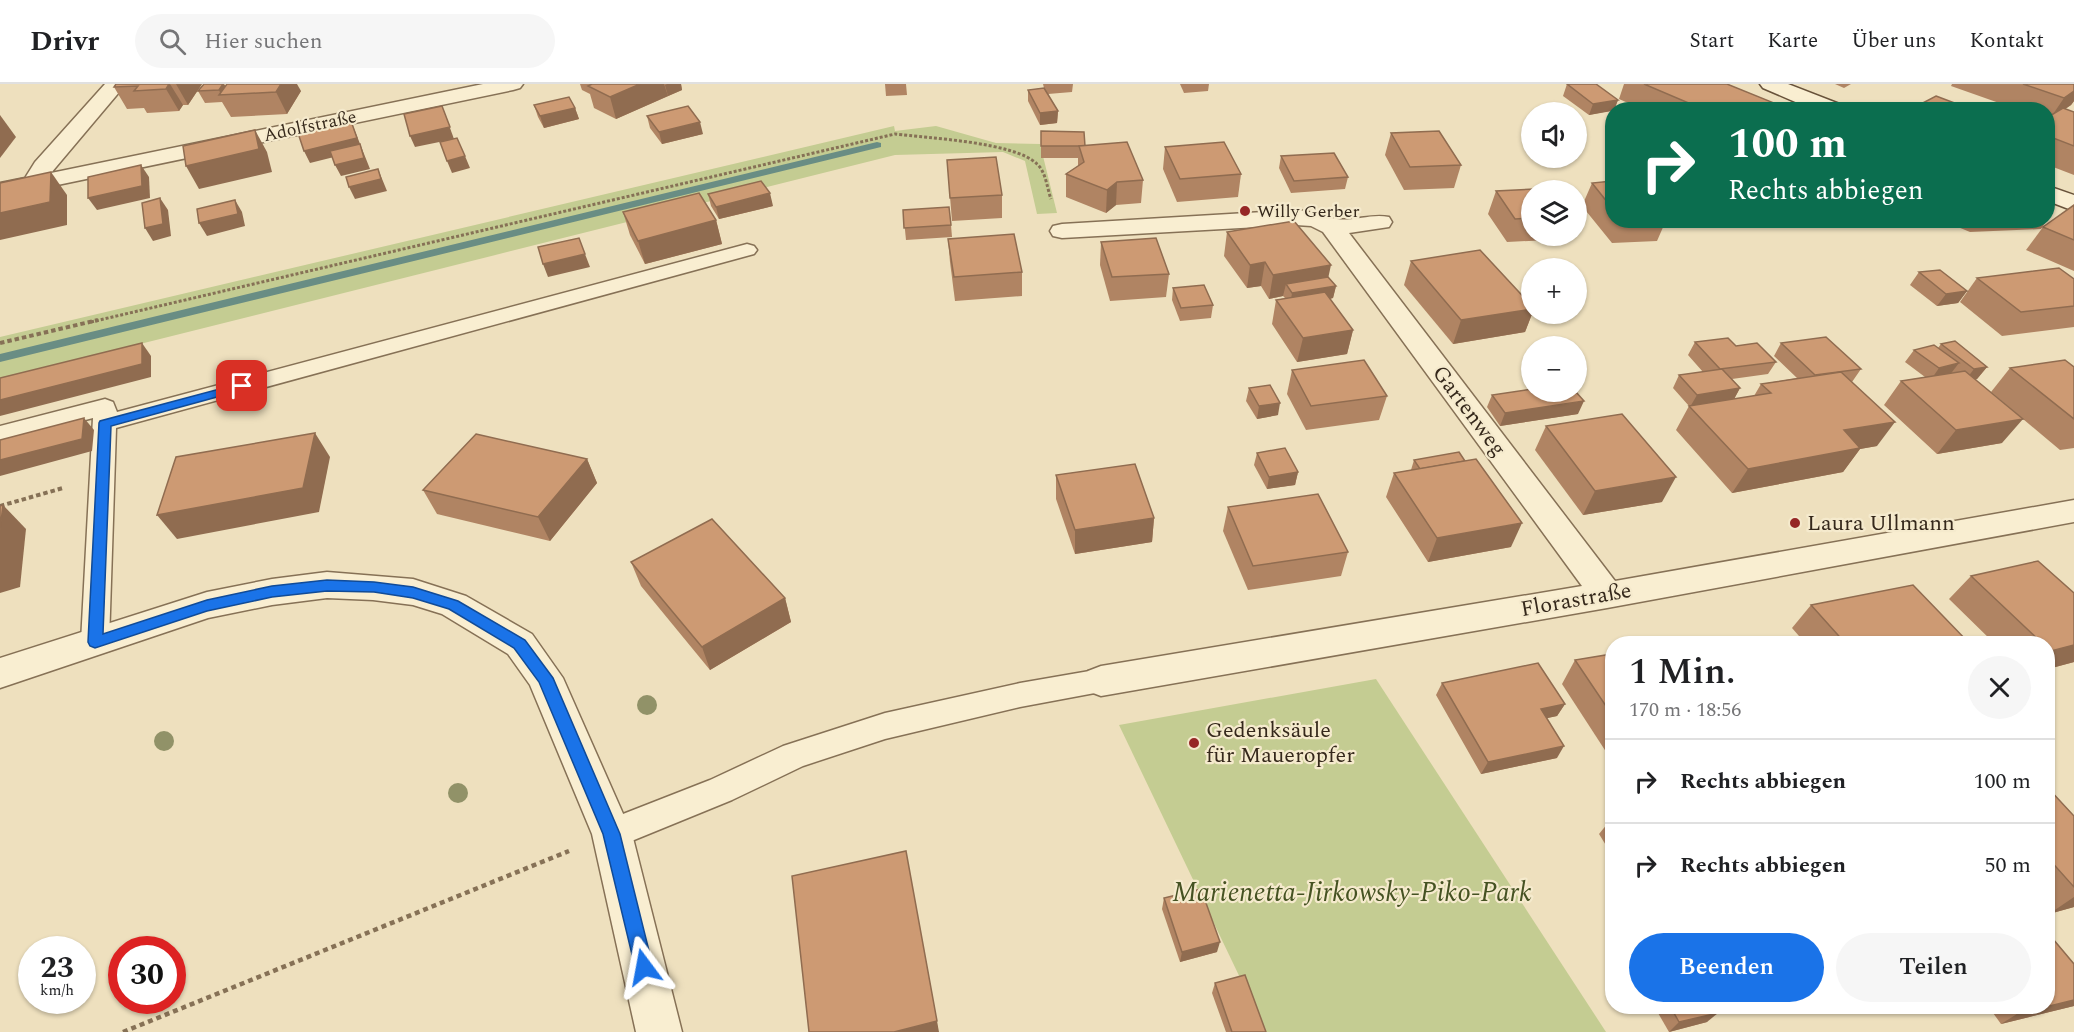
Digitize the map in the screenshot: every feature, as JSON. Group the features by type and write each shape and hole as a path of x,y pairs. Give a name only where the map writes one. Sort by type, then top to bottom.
{"street":[{"path":"33,183 43,166 116,84"},
{"name":"Adolfstraße","path":"0,190 513,84"},
{"path":"1770,84 1814,102"},
{"path":"2055,196 2074,204"},
{"path":"1062,231 1304,217 1323,220 1332,227 1380,222"},
{"name":"Gartenweg","path":"1332,227 1606,596"},
{"name":"Florastraße","path":"1089,683 1606,596 2074,511"},
{"path":"0,673 207,605 272,592 327,585 374,587 413,592 453,605 520,644 545,678 612,834 659,1032"}],"lane":[{"path":"105,423 747,250"},
{"path":"0,434 105,407 95,642"},
{"path":"612,834 722,790 794,756 885,726 1020,695 1089,683"}],"path":[{"path":"0,343 896,134 1008,150 1036,162 1062,231"},
{"path":"0,506 103,477"},
{"path":"123,1032 612,834"}],"green space":[{"path":"894,126 895,131 936,126 996,143 1040,144 1057,213 1037,214 1025,161 1003,152 895,155 0,379 0,337"},
{"name":"Marienetta-Jirkowsky-Piko-Park","path":"1376,679 1606,1032 1266,1032 1119,725"}],"building":[{"path":"116,84 169,84 166,89 134,91 138,86 114,87"},
{"path":"204,84 223,84 219,90 198,91"},
{"path":"227,84 281,84 276,92 219,95"},
{"path":"592,84 640,84 610,97 588,86"},
{"path":"1567,84 1596,84 1618,100 1593,104"},
{"path":"1644,84 1727,84 1771,102 1686,102"},
{"path":"2023,84 2074,84 2074,91 2064,98"},
{"path":"1044,88 1058,111 1040,113 1028,90"},
{"path":"1936,96 1952,102 1925,102"},
{"path":"569,97 575,108 540,116 534,105"},
{"path":"442,106 450,127 410,136 404,114"},
{"path":"688,106 700,122 659,132 647,116"},
{"path":"2063,108 2074,112 2074,146 2055,139 2055,113"},
{"path":"351,121 357,138 304,151 298,133"},
{"path":"255,130 259,149 186,166 183,146"},
{"path":"1041,131 1084,132 1085,146 1041,146"},
{"path":"1439,131 1461,165 1410,167 1391,133"},
{"path":"457,138 465,156 447,161 440,142"},
{"path":"1127,142 1143,180 1117,182 1107,190 1066,174 1084,162 1079,146"},
{"path":"1224,142 1241,174 1180,179 1165,147"},
{"path":"360,144 364,158 335,165 330,151"},
{"path":"1334,153 1348,177 1294,181 1281,156"},
{"path":"996,157 1002,195 950,198 947,160"},
{"path":"141,165 142,186 88,198 88,177"},
{"path":"378,169 381,179 349,187 346,177"},
{"path":"51,172 50,202 0,213 0,183"},
{"path":"761,181 770,193 716,207 708,194"},
{"path":"1605,182 1605,199 1592,183"},
{"path":"1521,190 1521,219 1515,219 1496,191"},
{"path":"699,193 716,220 638,241 623,212"},
{"path":"160,198 163,224 145,228 142,203"},
{"path":"235,200 238,214 199,223 197,209"},
{"path":"2074,205 2074,240 2045,228 2055,228 2055,218"},
{"path":"949,207 951,225 904,228 903,210"},
{"path":"1294,221 1331,265 1273,275 1265,262 1250,265 1227,232"},
{"path":"1014,234 1022,272 954,277 948,239"},
{"path":"579,238 585,254 543,264 538,247"},
{"path":"1156,238 1169,274 1112,277 1101,242"},
{"path":"1480,250 1521,294 1521,311 1461,320 1411,261"},
{"path":"2059,268 2074,279 2074,306 2021,312 1977,278"},
{"path":"1940,270 1967,291 1946,294 1919,272"},
{"path":"1328,277 1336,286 1292,293 1286,284"},
{"path":"1204,285 1213,305 1181,308 1173,288"},
{"path":"1325,292 1353,330 1303,338 1276,300"},
{"path":"1826,337 1861,369 1815,375 1781,343"},
{"path":"1728,338 1736,346 1757,343 1776,362 1720,369 1695,342"},
{"path":"1955,341 1987,367 1974,369 1941,344"},
{"path":"142,343 142,364 0,400 0,378"},
{"path":"1934,345 1959,363 1939,368 1914,350"},
{"path":"1364,360 1387,396 1311,406 1292,370"},
{"path":"2065,360 2074,367 2074,419 2010,368"},
{"path":"1722,369 1740,388 1697,395 1679,375"},
{"path":"1965,371 2023,419 1956,430 1901,381"},
{"path":"1841,372 1895,422 1844,430 1860,448 1748,469 1689,406 1771,393 1761,384"},
{"path":"1270,385 1280,403 1259,406 1249,388"},
{"path":"1521,391 1521,402 1577,402 1505,413 1492,395"},
{"path":"1622,414 1676,477 1595,491 1546,426"},
{"path":"84,418 82,439 0,460 0,440"},
{"path":"315,433 303,488 157,515 176,457"},
{"path":"476,434 587,459 538,517 423,490"},
{"path":"1285,448 1298,472 1269,477 1257,453"},
{"path":"1459,452 1465,461 1420,469 1414,460"},
{"path":"1476,459 1522,523 1437,538 1394,473"},
{"path":"1135,464 1154,518 1075,530 1056,475"},
{"path":"1318,494 1348,552 1253,566 1228,507"},
{"path":"3,505 0,530 0,506"},
{"path":"712,519 785,598 702,647 631,562"},
{"path":"2038,561 2074,593 2074,645 2055,650 2055,636 2035,636 1971,576"},
{"path":"1913,585 1962,636 1839,636 1811,605"},
{"path":"1605,655 1605,705 1575,660"},
{"path":"1538,663 1565,704 1541,709 1564,746 1488,762 1442,683"},
{"path":"2055,796 2074,816 2074,887 2055,866"},
{"path":"906,851 937,1021 894,1032 809,1032 792,876"},
{"path":"1201,889 1220,942 1182,952 1164,898"},
{"path":"2055,941 2074,964 2074,1000 2055,1005"},
{"path":"1245,975 1266,1032 1232,1032 1215,983"},
{"path":"1674,1014 1714,1014 1679,1022"}],"waterway":[{"path":"0,358 877,145"}],"place":[{"name":"Willy Gerber","path":"1245,211"},
{"name":"Laura Ullmann","path":"1795,523"},
{"name":"Gedenksäule für Maueropfer","path":"1194,743"}],"route":[{"path":"242,386 105,423 95,642 207,605 272,592 327,585 374,587 413,592 453,605 520,644 545,678 612,834 644,967"}]}
